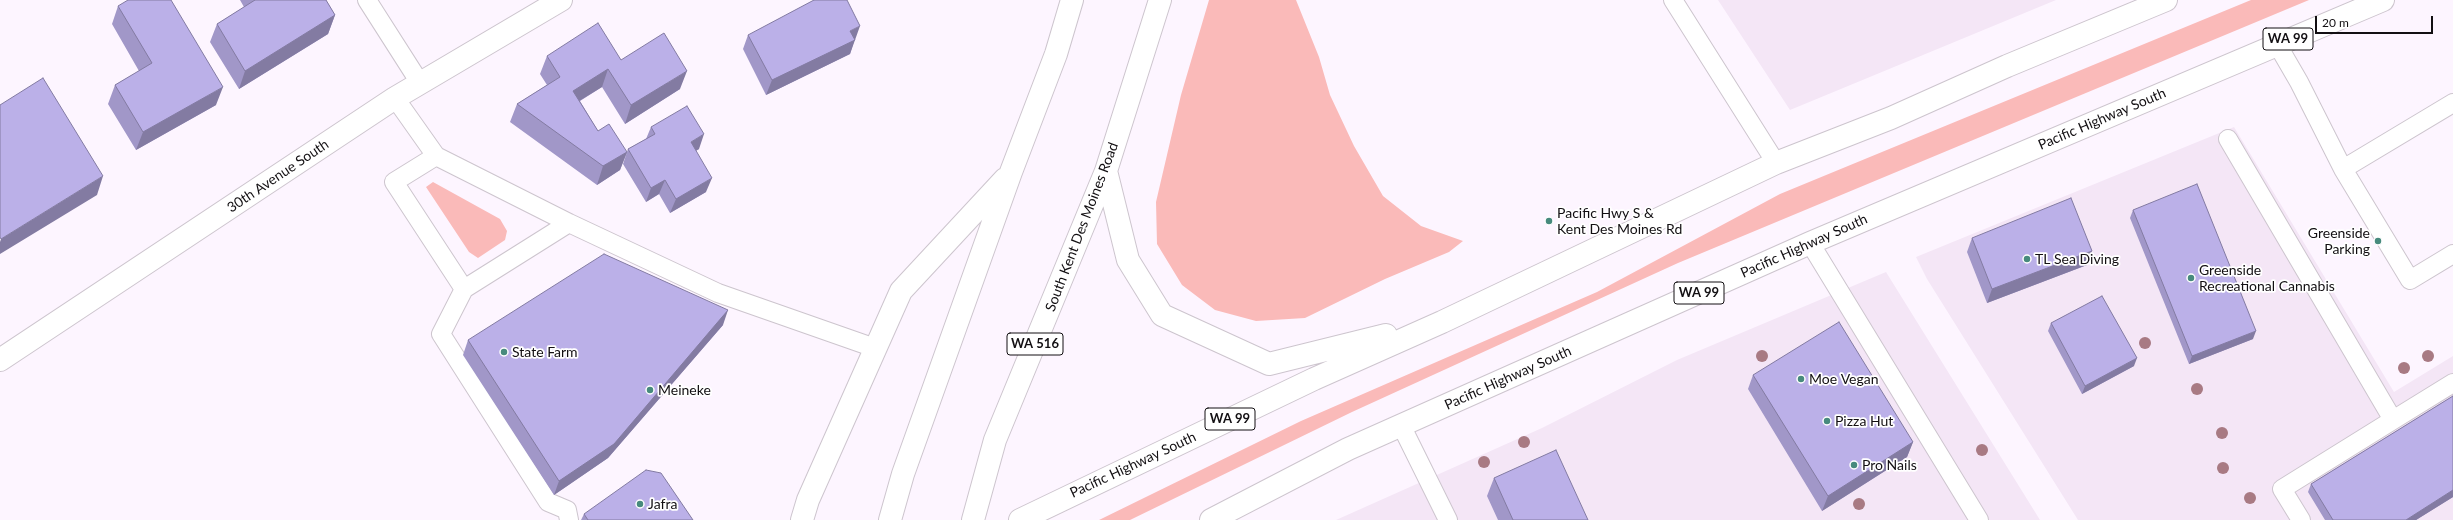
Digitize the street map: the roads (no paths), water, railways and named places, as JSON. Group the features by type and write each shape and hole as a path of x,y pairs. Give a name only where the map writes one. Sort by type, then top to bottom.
{"main road":[{"name":"30th Avenue South","path":"0,360 395,98 561,0"},
{"path":"890,520 904,474 1011,172 1056,54 1072,0"},
{"name":"South Kent Des Moines Road","path":"973,520 995,440 1106,171 1160,0"},
{"name":"Pacific Highway South","path":"1020,520 1314,378 1442,322 1776,163 1891,118 2007,66 2166,0"},
{"name":"Pacific Highway South","path":"1211,520 1348,449 1810,243 2383,0"},
{"path":"1106,171 1128,260 1162,315 1269,364 1442,322"},
{"path":"802,520 808,500 901,291 1011,172"}],"lane":[{"path":"366,0 420,83"},
{"path":"1673,0 1776,163"},
{"path":"2277,44 2299,82 2343,169 2410,280 2453,254"},
{"path":"395,98 436,156 569,223 718,293 875,348"},
{"path":"2343,169 2453,103"},
{"path":"2228,138 2393,420"},
{"path":"436,156 394,182 464,289"},
{"path":"569,223 464,289 441,334 548,502 567,510 569,520"},
{"path":"1810,243 1979,520"},
{"path":"2301,520 2282,489 2453,383"},
{"path":"1401,425 1448,520"}],"place":[{"name":"Pacific Hwy S & Kent Des Moines Rd","path":"1549,221"},
{"name":"Greenside Parking","path":"2378,241"},
{"name":"TL Sea Diving","path":"2027,259"},
{"name":"Greenside Recreational Cannabis","path":"2191,278"},
{"name":"State Farm","path":"504,352"},
{"name":"Moe Vegan","path":"1801,379"},
{"name":"Meineke","path":"650,390"},
{"name":"Pizza Hut","path":"1827,421"},
{"name":"Pro Nails","path":"1854,465"},
{"name":"Jafra","path":"640,504"}]}
